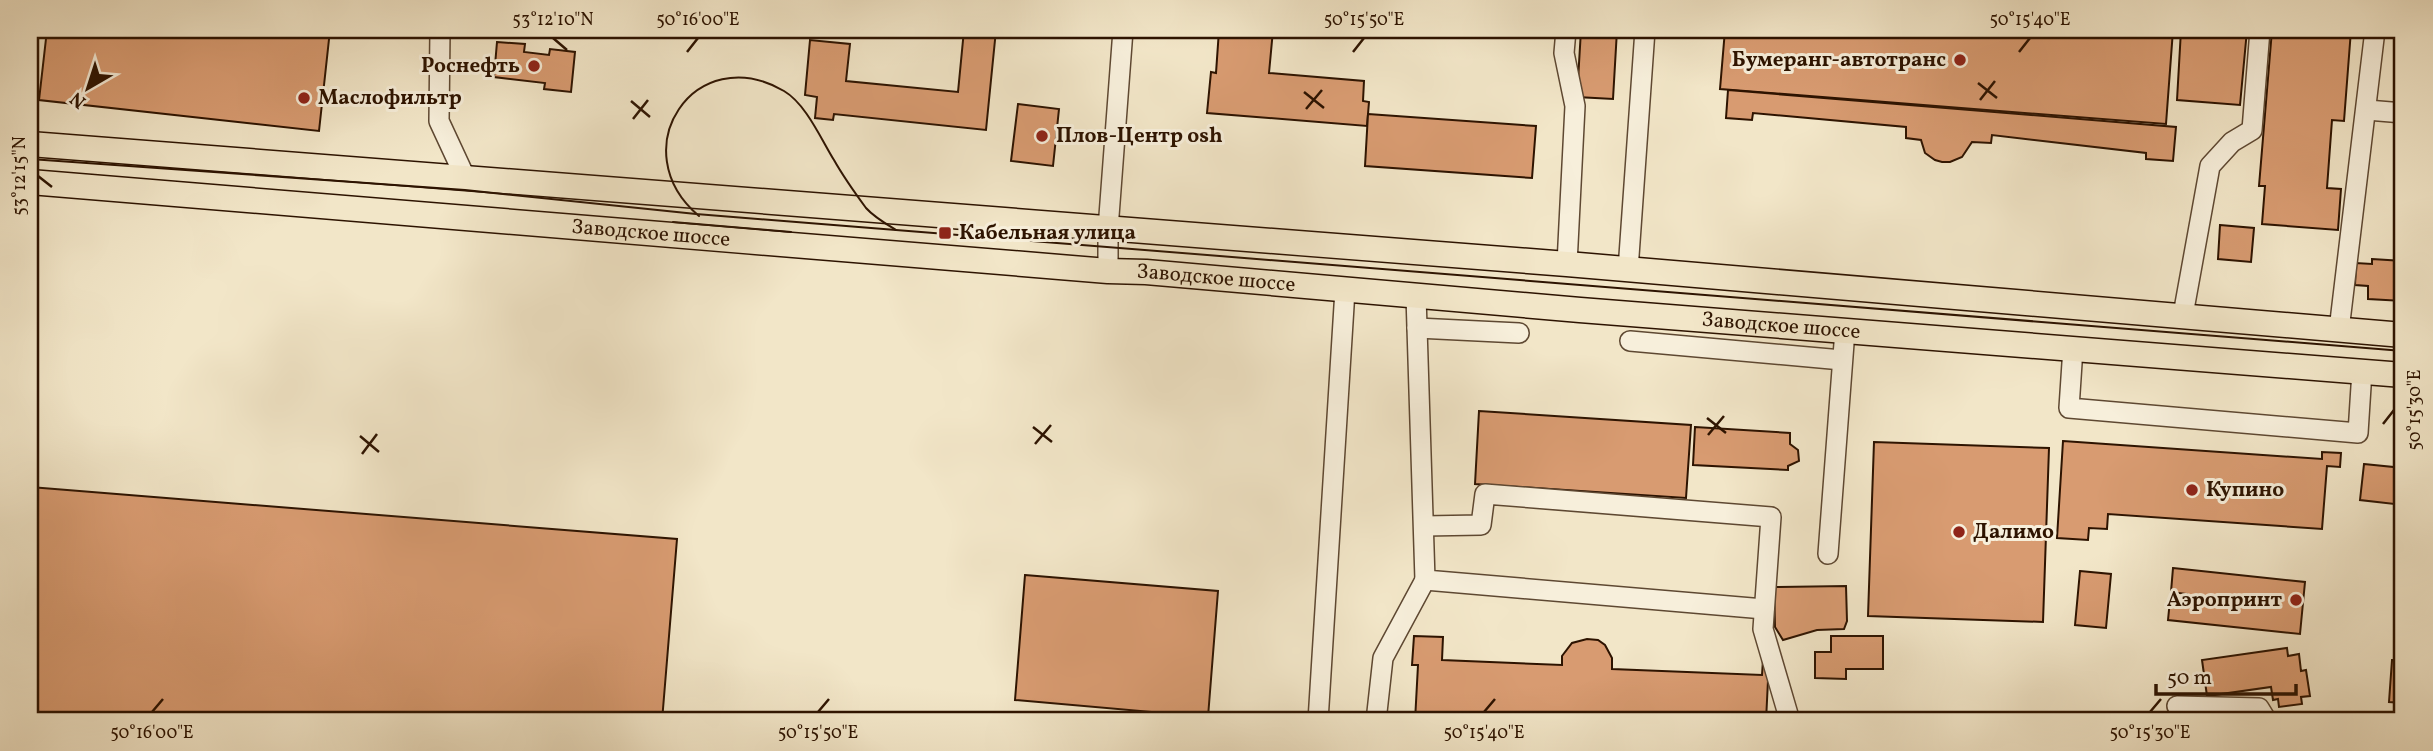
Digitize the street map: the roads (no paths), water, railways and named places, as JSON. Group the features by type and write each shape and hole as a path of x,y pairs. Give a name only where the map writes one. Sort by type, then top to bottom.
{"main road":[{"name":"Заводское шоссе","path":"30,144 1567,264 2403,335"},
{"path":"465,177 465,217"},
{"name":"Заводское шоссе","path":"30,182 1845,331 2403,374"}],"street":[{"path":"440,30 439,121 465,177"},
{"path":"1108,271 1108,229 1123,30"},
{"path":"1566,30 1564,53 1575,106 1567,264"},
{"path":"1628,270 1645,30"},
{"path":"2183,316 2210,166 2232,142 2252,130 2260,30"},
{"path":"2339,330 2375,30"},
{"path":"2367,110 2403,114"},
{"path":"1318,721 1345,290"},
{"path":"1376,721 1383,658 1425,580 1416,296"},
{"path":"1418,328 1519,333"},
{"path":"1828,554 1845,331"},
{"path":"1630,341 1842,360"},
{"path":"2073,348 2069,408 2344,432 2358,433 2362,371"},
{"path":"1424,526 1481,525 1485,494 1771,517 1763,629 1790,721"},
{"path":"1425,580 1764,609"},
{"path":"2177,706 2259,708 2267,721"}],"tram line":[{"path":"699,216 677,190 667,161 668,134 679,109 697,90 722,79 752,79 784,91 799,104 866,208 896,230"},
{"path":"30,159 465,190 696,214 2403,351"},
{"path":"673,222 791,232"}],"place":[{"name":"Бумеранг-автотранс","path":"1960,60"},
{"name":"Роснефть","path":"534,66"},
{"name":"Маслофильтр","path":"304,98"},
{"name":"Плов-Центр osh","path":"1042,136"},
{"name":"Кабельная улица","path":"945,233"},
{"name":"Купино","path":"2192,490"},
{"name":"Далимо","path":"1959,532"},
{"name":"Аэропринт","path":"2296,600"}]}
